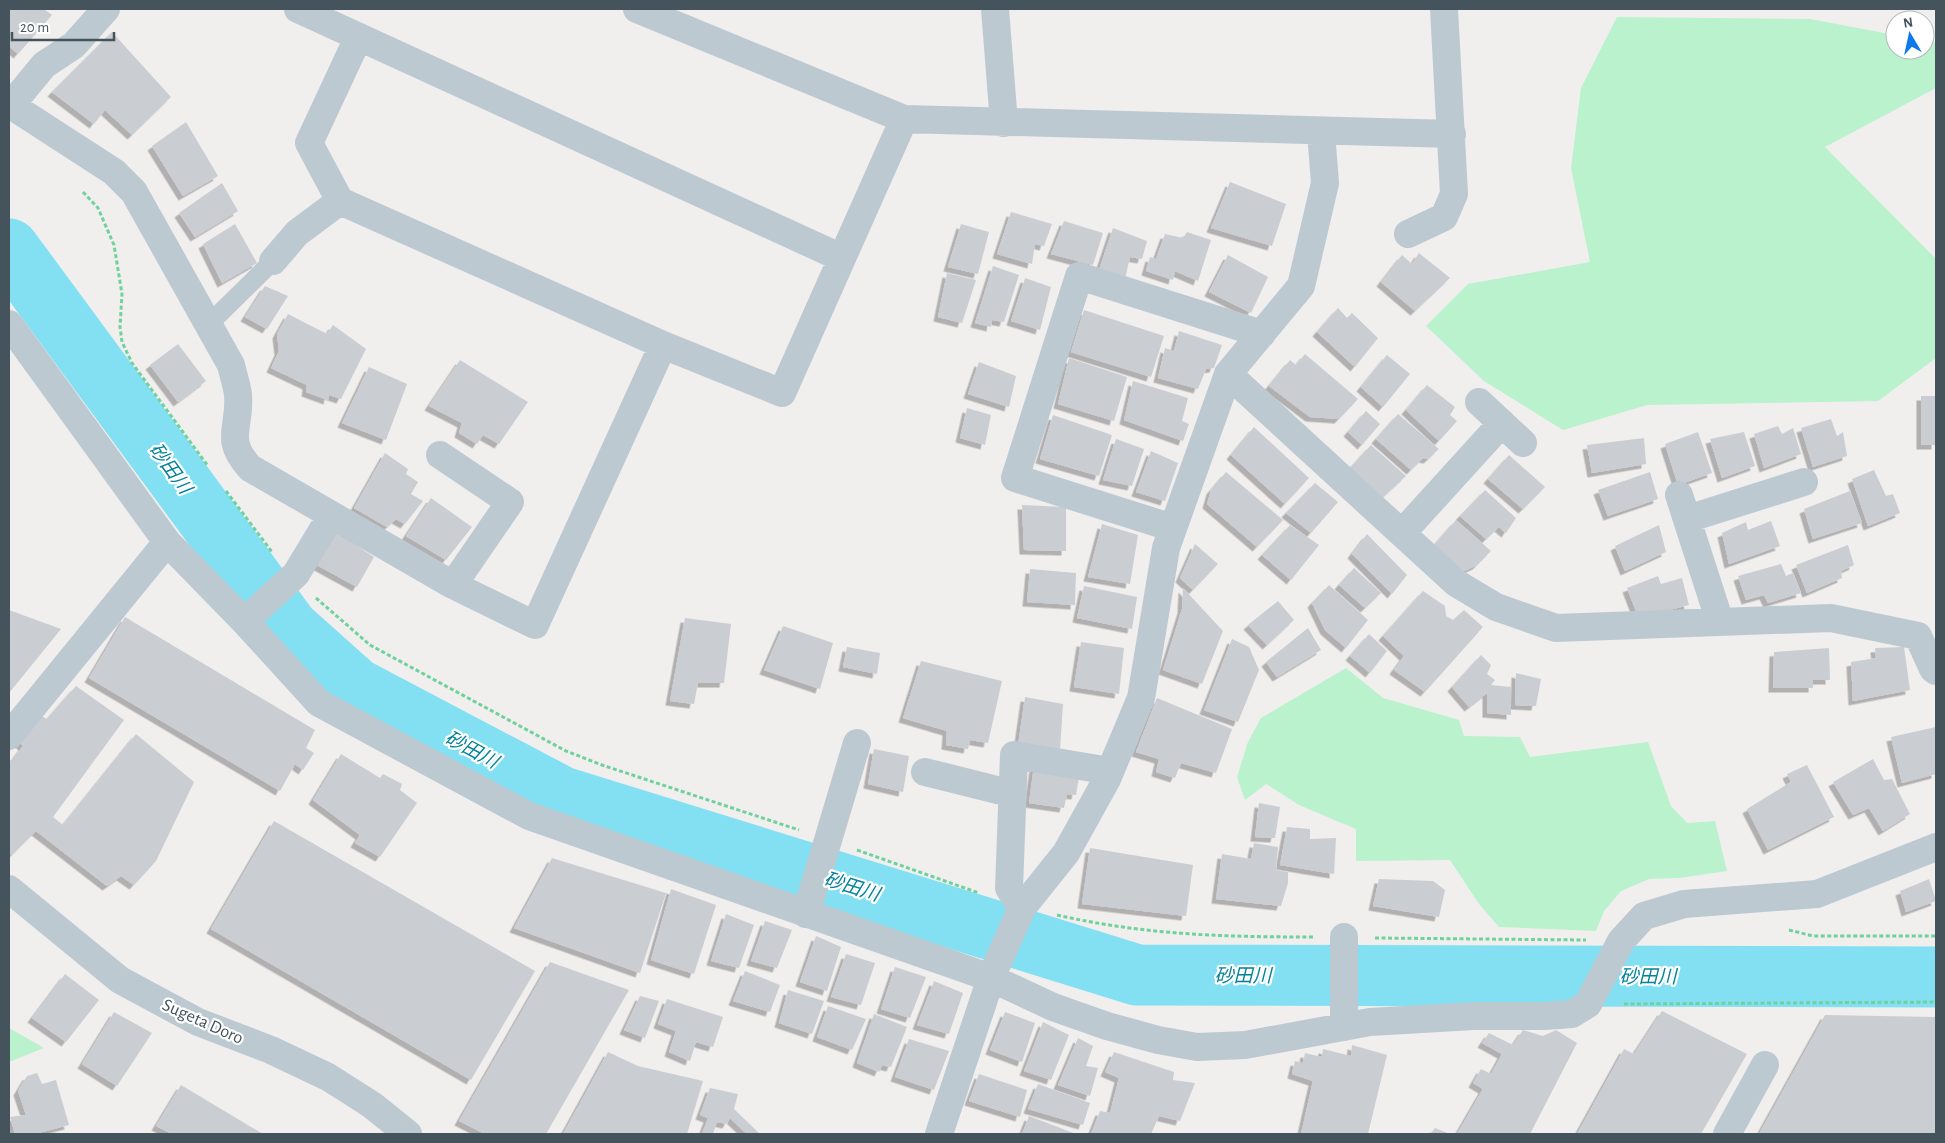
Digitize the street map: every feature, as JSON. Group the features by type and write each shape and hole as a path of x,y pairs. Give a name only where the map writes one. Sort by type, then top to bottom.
{"street":[{"path":"106,9 74,45 44,65 10,104 114,172 134,192 231,364 238,396 234,435 238,454 250,468 453,585 535,626 663,345"},
{"path":"298,9 842,258"},
{"path":"637,9 904,120 1452,134"},
{"path":"995,9 1004,123"},
{"path":"1408,234 1444,217 1454,194 1444,9"},
{"path":"358,38 309,143 340,201 663,345 782,393 904,120"},
{"path":"939,1134 996,967 1022,908 1066,853 1110,770 1141,698 1166,548 1228,374 1301,286 1325,183 1321,132"},
{"path":"273,261 296,234 340,201"},
{"path":"1174,528 1015,478 1079,276 1262,334"},
{"path":"9,324 167,542 251,618 319,703 529,816 806,914 996,967 1053,1007 1106,1026 1158,1040 1197,1047 1245,1045 1343,1015 1370,1022 1474,1016 1554,1016 1572,1014 1588,1004 1621,941 1644,916 1684,904 1817,894 1936,848"},
{"path":"1228,374 1456,583 1496,607 1556,628 1831,618 1918,636 1933,669 1936,671"},
{"path":"1478,402 1523,443"},
{"path":"1402,533 1502,423"},
{"path":"440,456 510,502 453,585"},
{"path":"1720,622 1683,507 1804,482"},
{"path":"251,618 290,580 331,516"},
{"path":"9,736 167,542"},
{"path":"806,914 857,743"},
{"path":"1022,908 1009,888 1014,755 1110,770"},
{"path":"924,772 1012,794"},
{"name":"Sugeta Doro","path":"9,889 120,980 198,1022 271,1050 328,1077 372,1105 408,1134"},
{"path":"1343,1015 1344,937"},
{"path":"1727,1134 1765,1065"}],"lane":[{"path":"209,324 273,261"}],"path":[{"path":"1588,1004 1936,1002"}],"green space":[{"path":"1617,17 1810,19 1885,33 1885,60 1935,60 1936,43 1936,88 1825,147 1936,259 1936,358 1878,401 1647,405 1563,430 1484,381 1426,326 1468,284 1590,262 1571,168 1581,88"},
{"path":"1346,668 1383,698 1459,720 1464,736 1520,737 1530,757 1648,742 1671,806 1687,823 1715,821 1727,871 1679,878 1649,879 1621,891 1604,911 1596,931 1499,927 1479,904 1450,860 1356,861 1356,829 1299,805 1266,784 1245,800 1237,777 1248,742 1261,718"},
{"path":"9,1028 44,1048 9,1062"}],"building":[{"path":"9,9 44,9 52,15 18,54 9,46"},
{"path":"112,32 171,97 132,135 105,110 94,124 52,92"},
{"path":"186,122 218,176 183,196 152,146"},
{"path":"1230,182 1286,204 1272,246 1211,228"},
{"path":"222,183 238,211 195,237 179,213"},
{"path":"1011,212 1052,224 1044,246 1035,244 1032,264 997,254"},
{"path":"1064,221 1103,233 1093,265 1051,254"},
{"path":"235,224 257,263 222,283 203,244"},
{"path":"961,224 989,232 978,274 948,267"},
{"path":"1113,228 1147,241 1142,259 1130,257 1125,279 1099,270"},
{"path":"1187,232 1211,240 1198,281 1175,271 1173,280 1146,271 1150,257 1156,259 1165,234 1183,238"},
{"path":"1419,253 1450,278 1415,311 1381,282 1402,255 1412,264"},
{"path":"1228,255 1268,277 1251,313 1209,292"},
{"path":"993,266 1019,275 1004,322 992,320 991,327 975,323"},
{"path":"947,273 976,280 962,323 938,317"},
{"path":"1025,278 1051,287 1040,330 1011,321"},
{"path":"265,286 288,296 267,329 245,317"},
{"path":"1338,308 1347,318 1352,313 1378,338 1355,367 1317,332"},
{"path":"1084,310 1164,336 1151,377 1071,352"},
{"path":"288,314 327,334 333,325 366,349 341,399 329,395 328,400 306,392 307,385 271,368 279,351 277,334"},
{"path":"1179,331 1222,345 1214,368 1206,369 1198,389 1158,378 1165,348 1174,351"},
{"path":"178,344 206,381 178,402 150,365"},
{"path":"1305,354 1358,399 1339,419 1310,417 1269,386 1290,360 1296,365"},
{"path":"1387,355 1410,374 1383,407 1361,387"},
{"path":"1069,358 1127,377 1114,421 1058,404"},
{"path":"460,360 528,402 499,444 483,435 477,444 459,433 462,423 429,406"},
{"path":"979,362 1016,376 1009,407 968,394"},
{"path":"369,367 407,384 386,440 342,423"},
{"path":"1133,381 1188,398 1182,421 1189,424 1183,441 1124,420"},
{"path":"1427,385 1455,407 1450,415 1457,421 1439,441 1406,410"},
{"path":"1921,396 1936,396 1936,445 1921,445"},
{"path":"967,408 991,415 985,445 960,438"},
{"path":"1366,411 1380,424 1362,445 1348,432"},
{"path":"1398,414 1439,449 1428,459 1423,458 1411,470 1376,439"},
{"path":"1053,415 1112,435 1099,476 1040,459"},
{"path":"1831,419 1837,436 1843,432 1847,456 1813,467 1801,428"},
{"path":"1778,426 1782,434 1793,428 1801,454 1764,468 1754,434"},
{"path":"1254,427 1309,478 1285,504 1231,455"},
{"path":"1698,432 1712,473 1678,485 1665,444"},
{"path":"1744,432 1755,466 1722,478 1710,439"},
{"path":"1644,438 1646,464 1592,473 1587,445"},
{"path":"1116,439 1144,449 1132,486 1103,480"},
{"path":"1371,445 1406,476 1382,498 1350,468"},
{"path":"1151,451 1178,463 1165,501 1136,492"},
{"path":"385,453 408,469 406,474 418,482 411,494 423,501 405,524 396,519 387,527 354,508"},
{"path":"1509,455 1545,487 1523,509 1488,479"},
{"path":"1874,470 1886,496 1893,494 1900,513 1868,526 1852,479"},
{"path":"1226,472 1283,520 1257,547 1207,504 1211,490"},
{"path":"1650,472 1658,499 1608,516 1598,490"},
{"path":"1315,483 1338,502 1311,533 1286,513"},
{"path":"1485,490 1516,518 1506,533 1499,527 1486,539 1460,516"},
{"path":"1850,491 1862,523 1813,539 1804,509"},
{"path":"431,498 472,527 446,560 406,536"},
{"path":"1022,505 1066,507 1066,551 1024,550"},
{"path":"1456,520 1491,551 1477,565 1462,572 1434,545"},
{"path":"1771,521 1780,546 1729,564 1722,533 1746,522 1748,530"},
{"path":"1102,524 1138,535 1130,584 1088,577"},
{"path":"1290,525 1319,545 1291,580 1262,555"},
{"path":"1659,525 1666,552 1625,571 1615,546"},
{"path":"336,532 374,557 357,587 315,564"},
{"path":"1367,534 1407,575 1392,594 1352,554"},
{"path":"1195,544 1218,564 1193,590 1180,578"},
{"path":"1848,545 1854,565 1841,571 1842,578 1807,593 1796,565"},
{"path":"1781,564 1786,576 1793,573 1801,593 1768,603 1764,595 1746,600 1738,576"},
{"path":"1354,568 1381,593 1365,608 1339,585"},
{"path":"1030,569 1076,573 1075,605 1027,602"},
{"path":"1658,576 1661,584 1682,578 1689,605 1657,613 1636,611 1627,588"},
{"path":"1329,585 1368,620 1346,648 1325,630 1312,603"},
{"path":"1084,586 1137,597 1132,629 1077,618"},
{"path":"1183,588 1223,631 1202,684 1163,670 1182,609"},
{"path":"1423,591 1445,606 1446,616 1453,620 1464,610 1483,627 1425,692 1394,670 1404,656 1383,636"},
{"path":"1278,601 1294,620 1267,645 1248,625"},
{"path":"9,610 61,629 9,693"},
{"path":"125,617 315,730 306,748 314,753 303,770 295,764 280,791 89,678"},
{"path":"685,618 731,624 724,683 698,683 694,704 670,701"},
{"path":"783,626 833,643 820,689 764,670"},
{"path":"1308,628 1321,650 1277,677 1266,662"},
{"path":"1369,634 1387,651 1370,673 1350,656"},
{"path":"1232,639 1249,647 1259,670 1238,722 1204,710"},
{"path":"1081,642 1124,648 1119,694 1074,687"},
{"path":"847,647 880,653 877,674 843,667"},
{"path":"1904,647 1910,690 1853,701 1851,662 1876,658 1875,648"},
{"path":"1829,648 1830,680 1813,680 1813,688 1773,688 1774,652"},
{"path":"1481,655 1491,665 1487,674 1495,680 1491,685 1511,687 1511,715 1487,713 1487,693 1469,707 1452,687"},
{"path":"921,661 1002,681 988,743 970,740 968,749 946,745 947,731 903,718"},
{"path":"1516,673 1541,679 1536,706 1515,705"},
{"path":"76,686 124,720 53,817 63,825 136,734 194,782 156,861 134,885 121,876 107,886 36,831 12,855 9,853 9,765 23,746 16,739 38,714 47,719"},
{"path":"1025,697 1063,704 1060,750 1018,746"},
{"path":"1157,698 1232,729 1216,773 1181,763 1175,778 1156,772 1159,759 1136,752"},
{"path":"1936,727 1936,774 1902,783 1891,737"},
{"path":"874,749 909,756 903,792 868,784"},
{"path":"341,754 380,778 383,774 402,784 400,790 417,803 380,857 355,843 360,835 313,800"},
{"path":"1873,759 1884,780 1892,779 1910,814 1883,831 1869,808 1853,815 1833,782"},
{"path":"1807,765 1834,817 1768,850 1747,809 1791,782 1787,774"},
{"path":"1034,766 1080,771 1076,795 1067,794 1064,808 1029,803"},
{"path":"1259,803 1280,807 1275,838 1255,837"},
{"path":"274,821 535,971 471,1080 211,929"},
{"path":"1287,827 1310,829 1310,839 1336,838 1334,874 1280,865"},
{"path":"1254,843 1278,847 1276,870 1288,872 1288,883 1281,906 1216,899 1222,854 1251,859"},
{"path":"1090,848 1193,865 1186,916 1082,904"},
{"path":"552,858 666,893 640,973 514,928"},
{"path":"1379,879 1433,881 1445,890 1439,917 1373,906"},
{"path":"1929,879 1936,901 1906,912 1900,891"},
{"path":"671,889 716,905 694,974 651,960"},
{"path":"726,914 754,925 739,968 711,961"},
{"path":"765,921 792,930 777,968 751,961"},
{"path":"816,936 841,947 827,991 800,982"},
{"path":"846,954 875,963 861,1005 831,997"},
{"path":"550,962 629,990 546,1134 485,1134 459,1121"},
{"path":"895,967 926,977 910,1018 881,1009"},
{"path":"745,971 780,985 770,1012 733,1001"},
{"path":"65,974 99,1000 66,1042 32,1018"},
{"path":"934,981 963,993 949,1034 917,1025"},
{"path":"788,990 824,1001 812,1034 779,1023"},
{"path":"640,996 659,1001 645,1038 624,1030"},
{"path":"667,999 723,1017 713,1047 696,1042 690,1061 669,1052 676,1031 658,1024"},
{"path":"828,1006 866,1019 852,1050 817,1037"},
{"path":"1662,1011 1747,1054 1701,1134 1577,1134 1624,1049 1634,1054"},
{"path":"114,1012 152,1033 117,1086 82,1064"},
{"path":"1005,1012 1035,1023 1022,1062 990,1050"},
{"path":"874,1014 907,1027 891,1067 882,1065 879,1072 857,1063"},
{"path":"1825,1015 1936,1017 1936,1134 1759,1134"},
{"path":"1043,1022 1069,1035 1051,1080 1024,1071"},
{"path":"1523,1030 1543,1036 1556,1030 1577,1043 1530,1134 1457,1134 1483,1089 1473,1083 1481,1069 1491,1074 1502,1054 1482,1043 1489,1033 1513,1045"},
{"path":"1078,1038 1093,1046 1086,1066 1098,1068 1090,1096 1058,1085"},
{"path":"909,1039 949,1051 934,1090 895,1077"},
{"path":"1352,1045 1387,1055 1368,1134 1301,1134 1313,1081 1292,1074 1295,1061 1303,1063 1305,1053 1322,1057 1323,1049 1351,1056"},
{"path":"608,1052 638,1066 703,1081 687,1134 563,1134"},
{"path":"1114,1052 1174,1072 1173,1080 1195,1083 1180,1121 1159,1116 1151,1134 1091,1134 1100,1111 1110,1113 1119,1078 1105,1072"},
{"path":"37,1073 42,1084 56,1080 69,1125 34,1134 15,1134 10,1117 26,1115 18,1091 27,1076"},
{"path":"979,1074 1027,1090 1020,1117 969,1101"},
{"path":"1038,1084 1090,1103 1083,1125 1028,1109"},
{"path":"181,1085 263,1134 172,1134 156,1126"},
{"path":"710,1088 738,1094 734,1109 760,1134 747,1134 730,1118 727,1124 717,1122 713,1134 702,1134 708,1118 700,1115"},
{"path":"1029,1116 1076,1134 1022,1134"},
{"path":"1435,1128 1450,1134 1430,1134"}],"waterway":[{"name":"砂田川","path":"9,249 289,629 355,688 562,797 1137,975 1936,977"}]}
